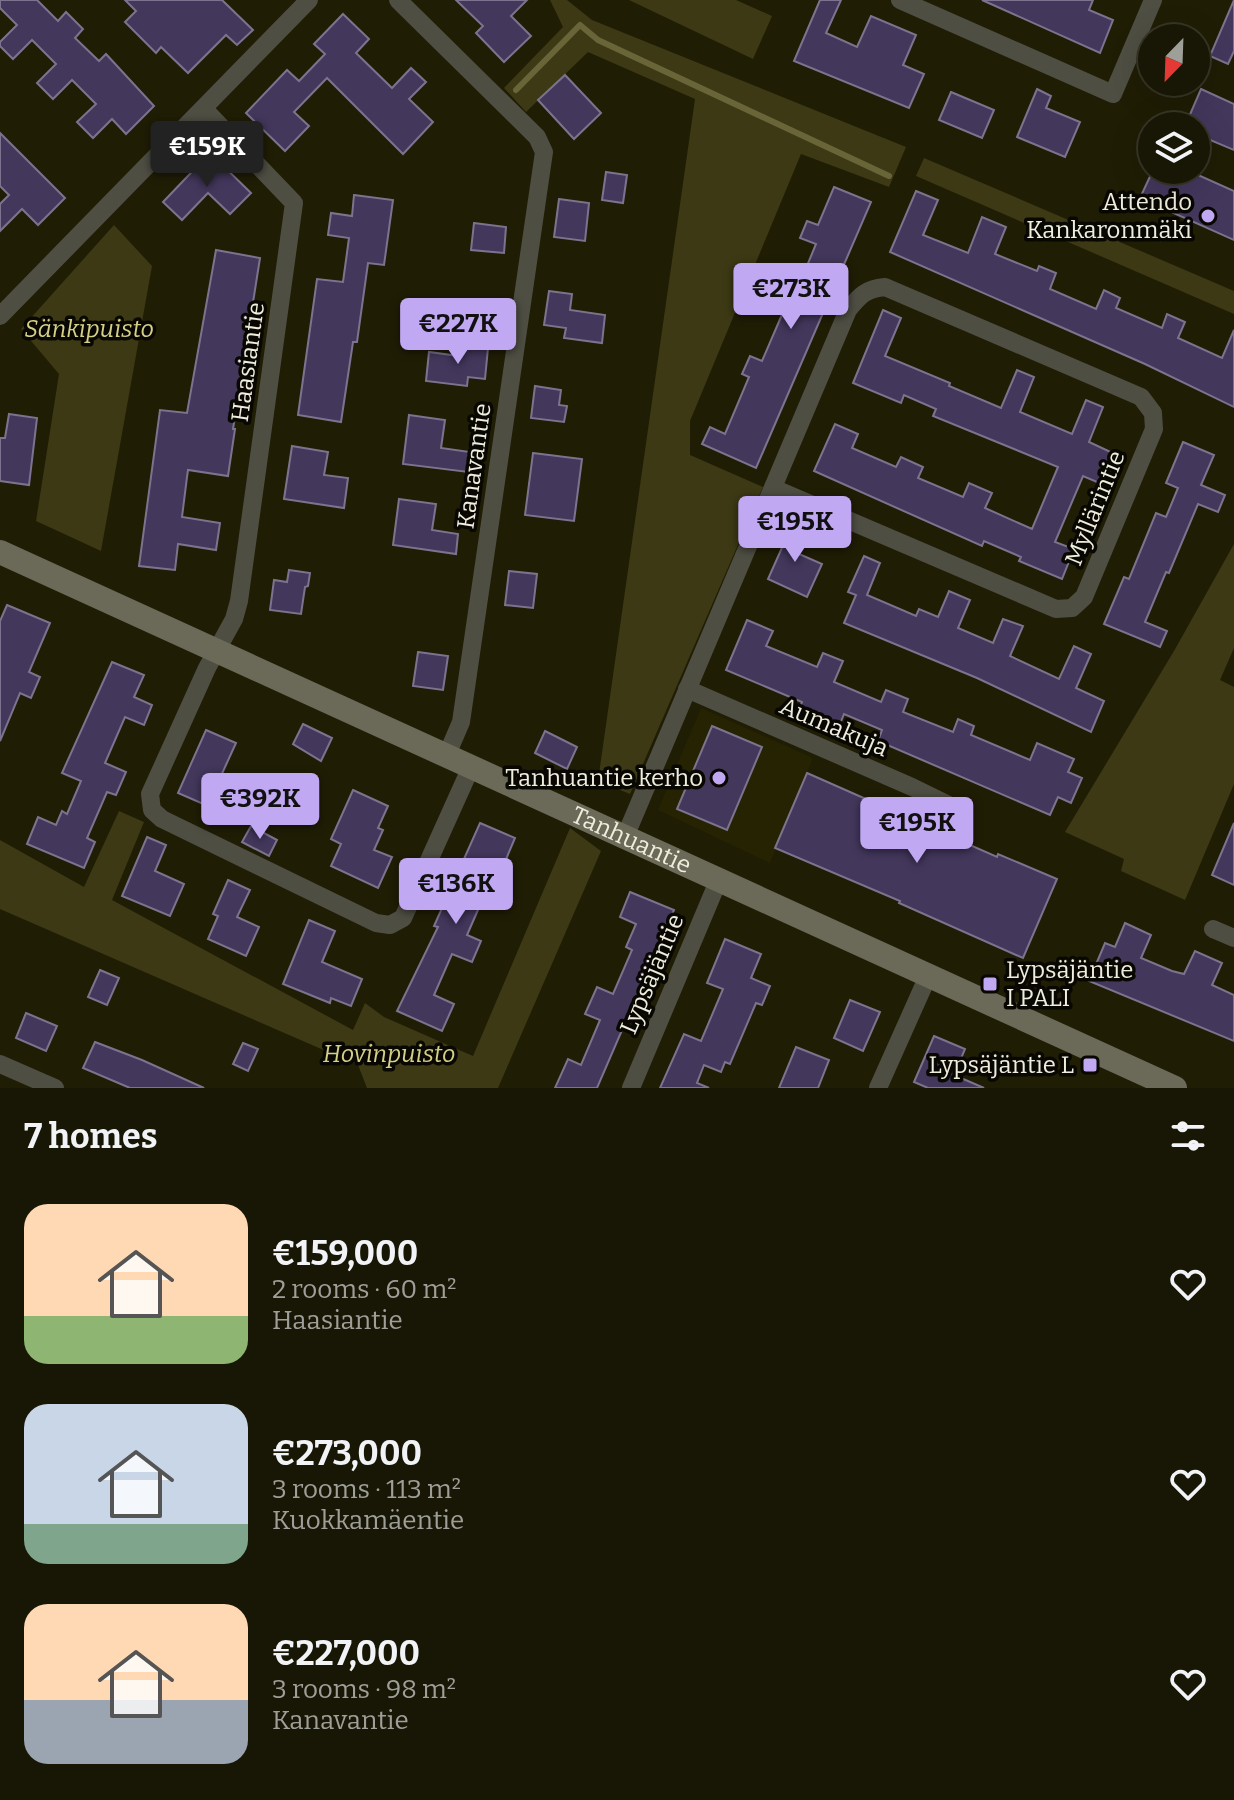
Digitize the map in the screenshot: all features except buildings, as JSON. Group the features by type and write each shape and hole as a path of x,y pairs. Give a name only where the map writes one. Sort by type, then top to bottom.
{"street":[{"path":"0,316 309,0"},
{"name":"Kanavantie","path":"398,0 537,137 544,152 461,722 446,757"},
{"path":"900,0 1113,94 1153,0"},
{"name":"Haasiantie","path":"204,109 294,203 239,601 234,619 216,652"},
{"name":"Myllärintie","path":"885,287 1141,397 1153,413 1154,429 1084,597 1072,608 1056,609 773,488 848,310 868,289 885,287"},
{"path":"625,837 773,488"},
{"name":"Tanhuantie","path":"1,555 719,879 1161,1085"},
{"path":"216,652 150,794 152,810 162,819 376,923 390,925 403,918 471,767"},
{"name":"Aumakuja","path":"687,689 961,811"},
{"name":"Lypsäjäntie","path":"631,1088 719,879"},
{"path":"1213,929 1234,938"},
{"path":"878,1088 928,976"},
{"path":"0,1064 55,1088"}],"shaded area":[{"path":"701,708 813,758 770,863 658,810"}],"green space":[{"path":"550,0 567,0 592,20 906,147 889,187 801,154 690,421 690,455 763,487 630,794 598,781 695,99 588,52 526,112 504,88 563,27"},
{"path":"629,0 736,0 772,16 753,59"},
{"path":"924,158 1234,291 1234,314 916,176"},
{"name":"Sänkipuisto","path":"114,225 152,266 101,551 36,521 59,374 21,329"},
{"path":"1234,544 1234,648 1220,680 1234,687 1234,784 1185,900 1121,871 1124,859 1065,832 1174,651"},
{"name":"Hovinpuisto","path":"119,811 144,822 112,900 353,1030 365,1003 384,1017 473,1056 570,828 601,851 498,1088 367,1088 358,1065 0,909 0,840 84,887"}],"waterway":[{"path":"516,90 580,25 598,40 889,176"}],"place":[{"name":"Attendo Kankaronmäki","path":"1208,216"},
{"name":"Tanhuantie kerho","path":"719,778"},
{"name":"Lypsäjäntie I PALI","path":"990,984"},
{"name":"Lypsäjäntie L","path":"1090,1065"}]}
